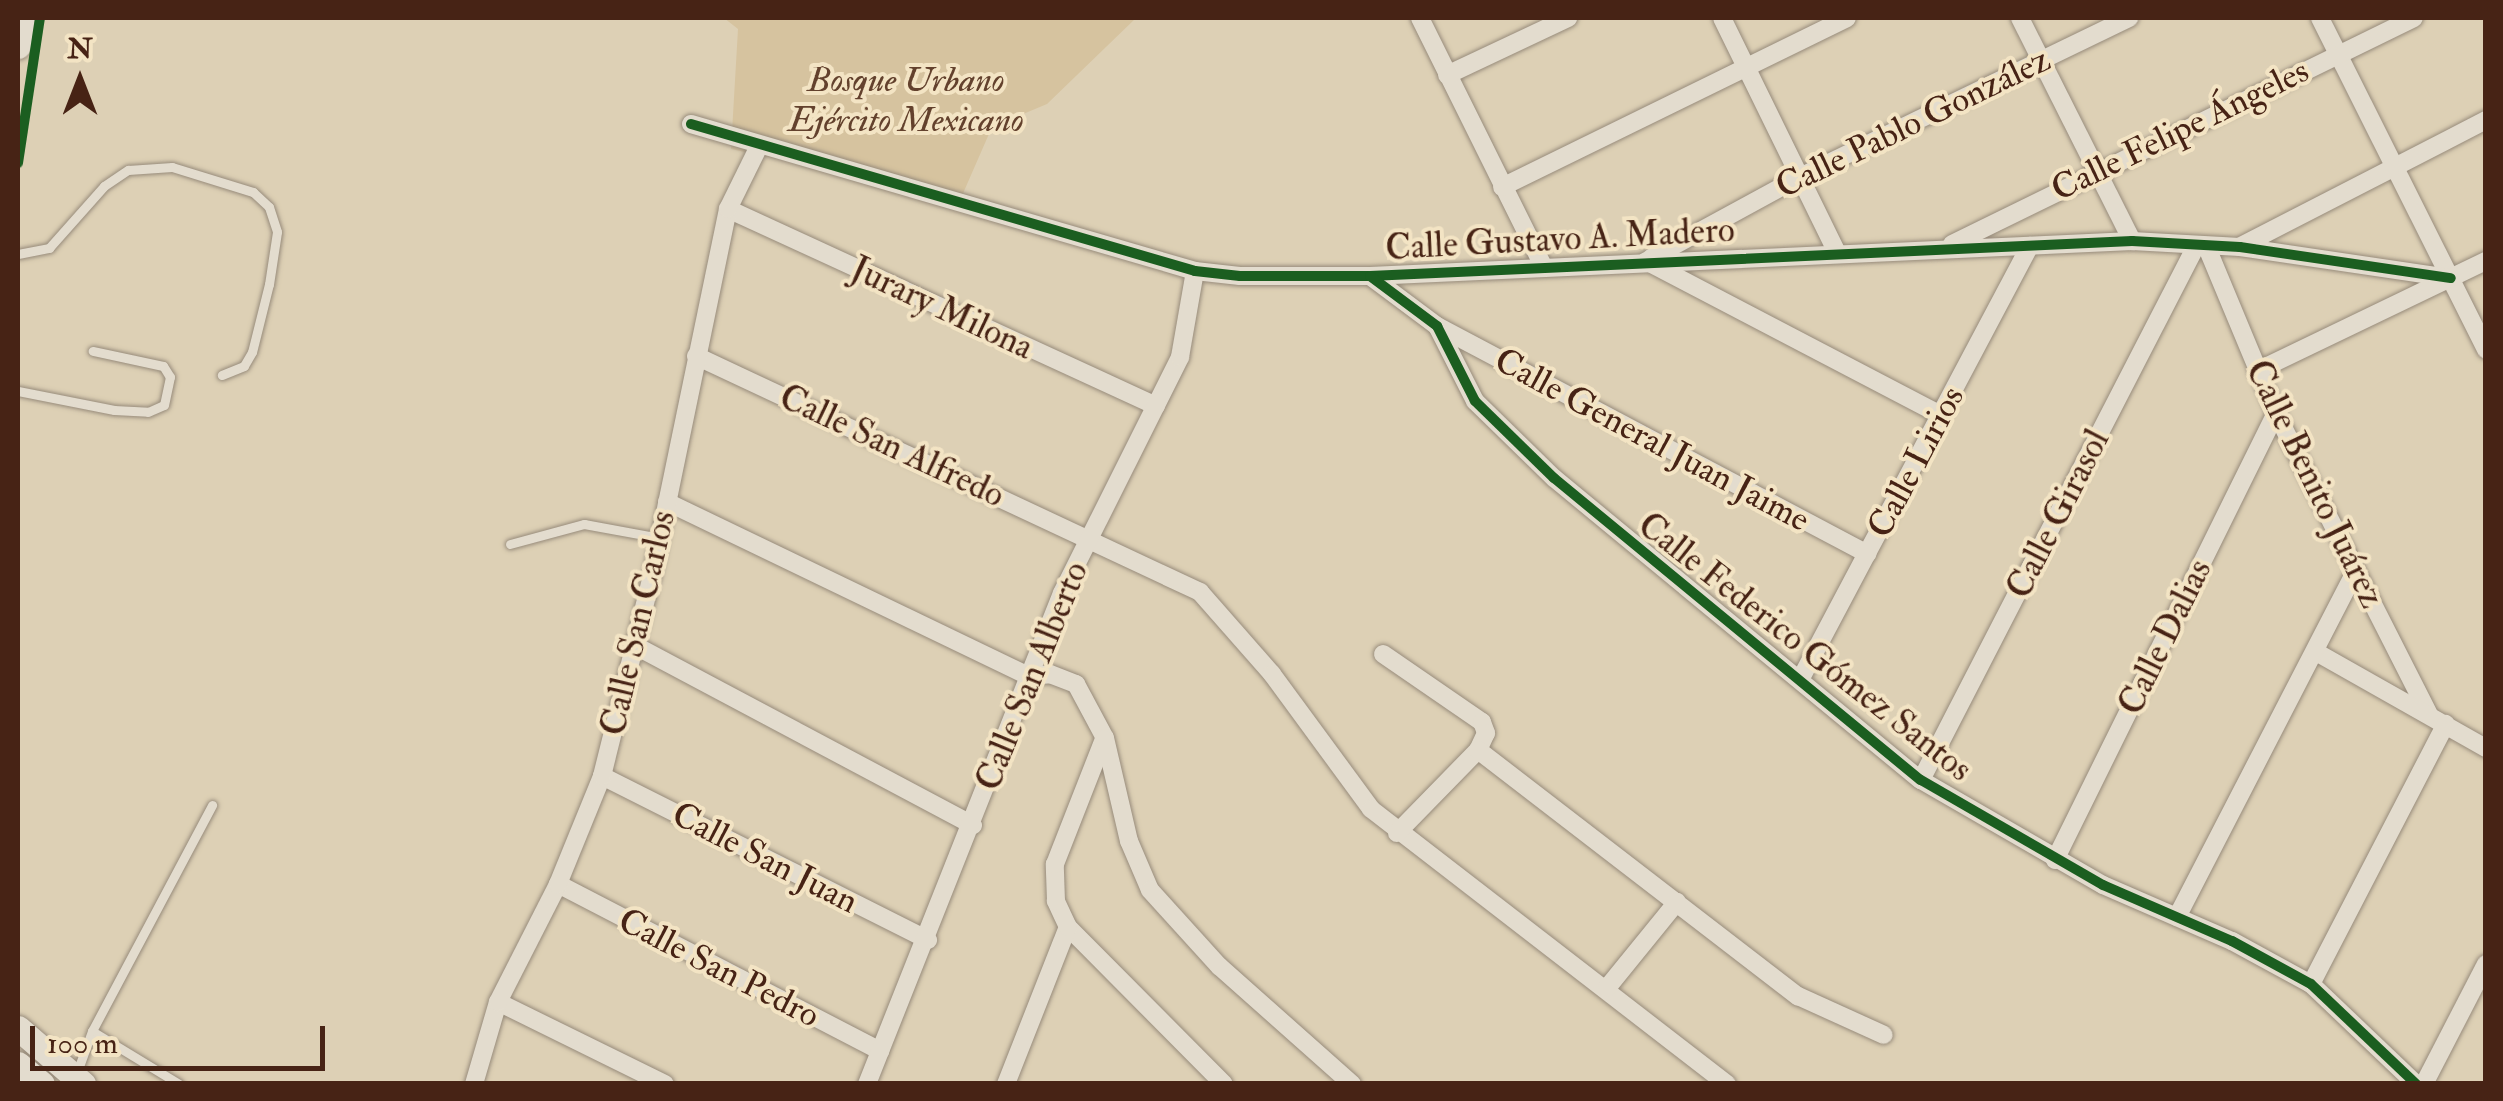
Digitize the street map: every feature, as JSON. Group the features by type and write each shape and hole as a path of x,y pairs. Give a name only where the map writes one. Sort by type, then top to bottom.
{"main road":[{"path":"18,46 23,18"},
{"path":"18,1028 77,1081"},
{"path":"18,1064 42,1084"}],"street":[{"path":"1420,18 1542,264"},
{"path":"1447,75 1568,18"},
{"path":"1722,18 1837,253"},
{"path":"1502,187 1847,18"},
{"path":"2020,18 2132,242"},
{"name":"Calle Pablo González","path":"1646,261 1798,178 2129,18"},
{"path":"2320,18 2486,350"},
{"name":"Calle Felipe Ángeles","path":"1948,246 2414,18"},
{"path":"2240,247 2393,163 2486,120"},
{"name":"Calle Gustavo A. Madero","path":"691,124 758,148 1086,234 1194,272 1274,279 1370,276 1542,264 2132,242 2201,249 2240,247 2451,278"},
{"name":"Calle San Carlos","path":"474,1084 498,1002 558,884 602,776 660,538 728,209 758,148"},
{"name":"Jurary Milona","path":"728,209 1156,406"},
{"name":"Calle Lirios","path":"1801,678 2030,246"},
{"name":"Calle Benito Juárez","path":"2201,249 2276,414 2438,719"},
{"name":"Calle Girasol","path":"1921,780 2201,249"},
{"path":"1646,261 1940,415"},
{"path":"2257,371 2486,262"},
{"name":"Calle San Alberto","path":"867,1084 1089,536 1180,358 1194,272"},
{"path":"1370,276 1437,326"},
{"name":"Calle Federico Gómez Santos","path":"1437,326 1458,377 1510,437 1664,574 1801,678 1921,780 2055,860 2310,984 2416,1084"},
{"name":"Calle General Juan Jaime","path":"1437,326 1867,554"},
{"name":"Calle San Alfredo","path":"696,356 1178,579 1217,608 1346,784 1397,833 1607,988 1727,1084"},
{"name":"Calle Dalias","path":"2055,860 2276,414"},
{"path":"667,502 1030,676 1050,674 1076,684 1104,738 1129,840 1150,890 1218,966 1352,1084"},
{"path":"2177,918 2356,570"},
{"path":"634,645 973,825"},
{"path":"2316,652 2486,748"},
{"path":"1383,654 1482,722 1486,733 1478,750 1397,833"},
{"path":"2310,984 2438,719"},
{"path":"1104,738 1055,864 1056,901 1068,928 1224,1084"},
{"path":"1478,750 1798,996 1884,1035"},
{"name":"Calle San Juan","path":"602,776 928,940"},
{"name":"Calle San Pedro","path":"558,884 880,1051"},
{"path":"1607,988 1676,902"},
{"path":"1006,1084 1068,928"},
{"path":"2424,1084 2486,964"},
{"path":"498,1002 665,1084"}],"lane":[{"path":"18,254 49,248 104,186 128,170 172,168 254,192 269,207 277,232 269,284 252,352 235,372 222,375"},
{"path":"18,391 114,410 148,412 164,405 170,377 163,366 93,351"},
{"path":"510,544 584,524 660,538"},
{"path":"77,1081 92,1032 212,805"},
{"path":"92,1032 179,1084"}],"green space":[{"name":"Bosque Urbano Ejército Mexicano","path":"724,18 1136,18 1047,104 992,127 961,198 731,149 738,29"}],"cycle path":[{"path":"18,163 40,18"},
{"path":"691,124 1195,271 1240,276 1370,276 2132,241 2240,247 2451,278"},
{"path":"1370,276 1437,326 1475,401 1554,478 1921,780 2103,885 2232,941 2311,984 2416,1084"}]}
